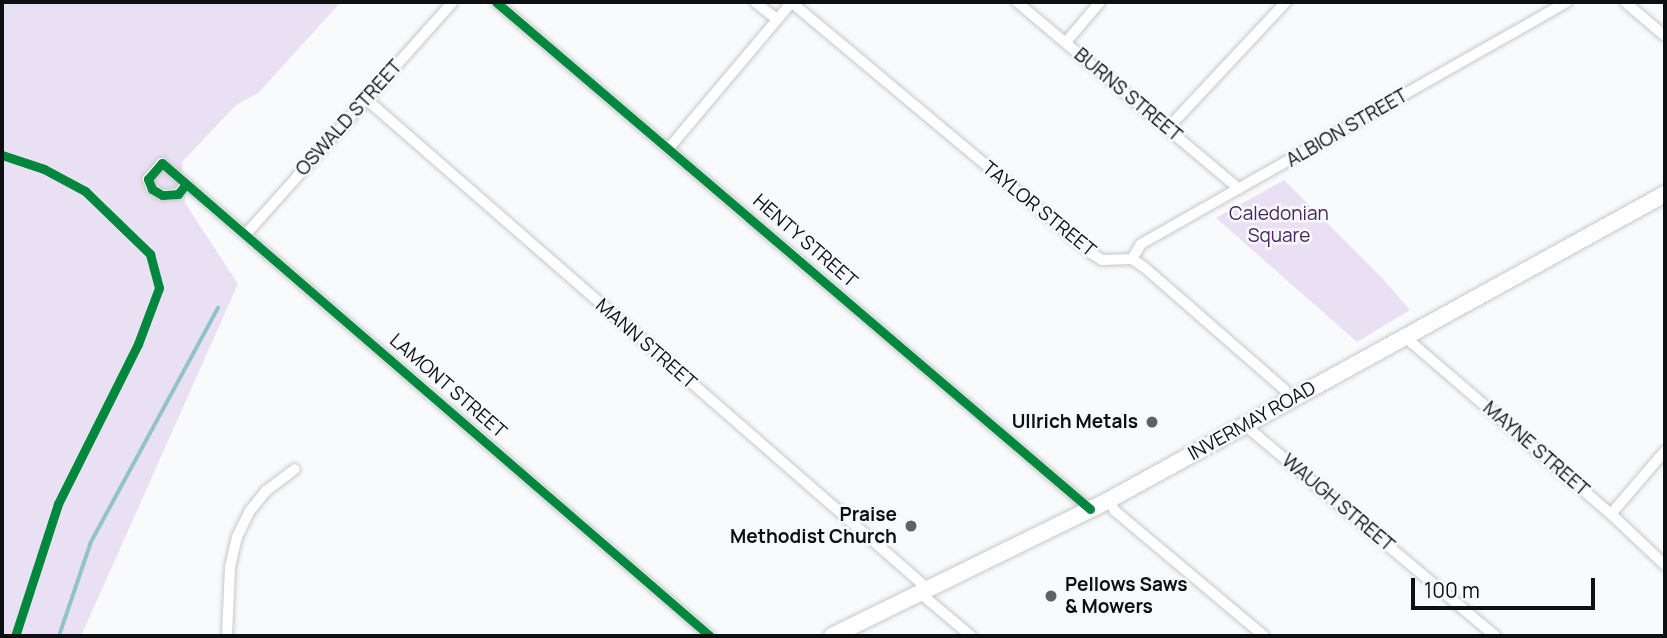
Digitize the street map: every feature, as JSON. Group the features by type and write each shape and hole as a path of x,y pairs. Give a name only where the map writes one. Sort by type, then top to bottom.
{"main road":[{"name":"INVERMAY ROAD","path":"832,636 1109,500 1406,334 1665,194"}],"street":[{"name":"OSWALD STREET","path":"246,234 453,2"},
{"name":"HENTY STREET","path":"496,2 1090,509"},
{"path":"755,2 777,19"},
{"path":"669,148 792,2"},
{"name":"TAYLOR STREET","path":"792,2 1091,253 1102,260 1132,260"},
{"name":"BURNS STREET","path":"1017,2 1239,189"},
{"path":"1066,42 1100,2"},
{"path":"1168,128 1286,2"},
{"name":"ALBION STREET","path":"1132,260 1141,244 1567,2"},
{"path":"1625,2 1665,36"},
{"name":"MANN STREET","path":"366,99 924,591 971,636"},
{"name":"LAMONT STREET","path":"186,184 178,194 162,195 152,189 148,179 162,163 710,636"},
{"path":"1132,260 1284,389 1290,400"},
{"name":"MAYNE STREET","path":"1406,334 1412,343 1611,514 1665,565"},
{"name":"WAUGH STREET","path":"1248,423 1253,432 1495,636"},
{"path":"1611,514 1665,451"},
{"path":"226,636 230,567 237,537 249,512 266,491 295,469"},
{"path":"1109,500 1115,510 1264,636"}],"green space":[{"path":"2,2 341,2 258,93 236,105 182,162 185,203 238,284 81,636 2,636"},
{"name":"Caledonian Square","path":"1284,180 1382,278 1410,310 1357,342 1216,218"}],"waterway":[{"path":"59,636 91,542 218,308"}],"cycle path":[{"path":"496,2 1090,509"},
{"path":"2,155 44,169 85,191 150,254 159,288 138,344 58,504 15,636"},
{"path":"186,184 178,194 162,195 152,189 148,179 162,163 710,636"}],"place":[{"name":"Ullrich Metals","path":"1152,422"},
{"name":"Praise Methodist Church","path":"911,526"},
{"name":"Pellows Saws & Mowers","path":"1051,596"}]}
